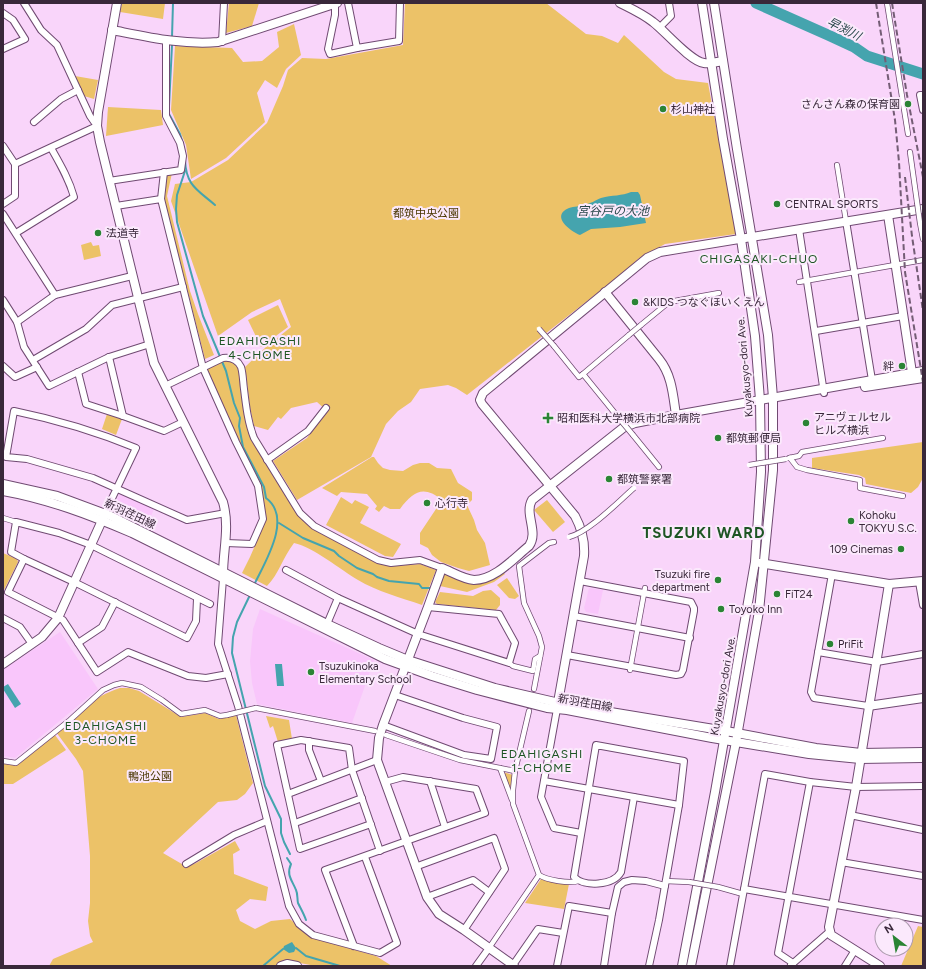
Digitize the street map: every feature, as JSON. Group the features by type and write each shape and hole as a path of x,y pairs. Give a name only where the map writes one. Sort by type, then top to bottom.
{"street":[{"path":"24,3 41,30 57,45 90,116 97,126"},
{"path":"117,3 98,112 97,126 100,142 154,363 226,513 226,543 218,644 238,706 289,906 298,924 313,935 380,952 397,942 365,857"},
{"path":"222,42 224,3"},
{"path":"112,30 166,41 200,44 222,42 323,6 336,3 328,49 330,54 399,41 400,3"},
{"path":"348,3 357,48"},
{"path":"620,3 639,12 660,27 691,56 704,63 723,61"},
{"path":"660,27 671,16 669,3"},
{"name":"Kuyakusyo-dori Ave.","path":"682,966 725,740 755,562 761,472 760,400 755,336 741,239 702,3"},
{"path":"887,3 908,134"},
{"name":"Kuyakusyo-dori Ave.","path":"691,966 737,737 759,612 774,470 773,400 768,336 714,4"},
{"path":"3,13 13,20 25,39 3,49"},
{"path":"109,181 180,170 183,156 178,137 166,116 166,41"},
{"path":"34,122 60,99 78,90"},
{"path":"923,95 920,95 923,110"},
{"path":"15,164 97,126"},
{"path":"3,146 15,164 15,196 3,204"},
{"path":"16,234 74,197 64,170 51,148"},
{"path":"910,152 923,239"},
{"path":"837,165 872,380"},
{"path":"164,172 161,200 205,367 236,442 258,486 263,519 252,544 226,543"},
{"path":"116,206 161,200"},
{"path":"581,833 554,828 541,797 585,550 581,527 575,516 551,485 482,404 481,397 483,393 653,254 923,209"},
{"path":"3,214 55,295"},
{"path":"888,215 913,376"},
{"path":"799,229 816,331 824,391"},
{"path":"799,282 923,260"},
{"path":"17,322 55,295 132,276"},
{"path":"33,360 86,329 112,305 183,287"},
{"path":"605,292 667,370 676,415"},
{"path":"539,329 579,376 668,302 719,294"},
{"path":"3,300 17,322 24,347 49,386 109,357 150,344"},
{"path":"816,331 903,316"},
{"path":"109,357 123,416"},
{"path":"165,386 223,358 232,358 241,368 246,410 250,429 254,438 300,513 314,526 378,560 391,563 420,560 465,578 474,580 484,578 500,570 529,546 531,542 532,530 529,506 532,500 623,428 635,423 676,415 913,376 923,371"},
{"path":"3,366 14,377 37,367"},
{"path":"78,372 86,404 164,431 183,422"},
{"path":"583,374 659,467"},
{"path":"824,391 872,380 913,376 923,378"},
{"path":"267,460 308,431 326,408"},
{"path":"3,664 42,637 58,618 103,517 117,489 136,448 103,434 56,420 14,411 6,457 27,460 93,478 117,489 187,520 226,513"},
{"path":"749,465 788,459 799,456 802,452 883,438"},
{"path":"788,459 796,467 860,480 860,488 903,496"},
{"name":"新羽荏田線","path":"3,484 57,496 407,663"},
{"path":"569,537 592,524 634,488"},
{"name":"新羽荏田線","path":"3,491 57,503 103,517"},
{"path":"3,518 59,533 91,545 210,604"},
{"path":"16,522 11,552 187,638 196,621 198,599"},
{"path":"534,689 542,647 539,636 524,603 519,566 549,543 554,542"},
{"path":"24,559 8,592 63,620 97,672 128,652 188,676 206,678 228,674"},
{"path":"755,562 889,584 921,582 923,605"},
{"path":"442,568 383,725 379,738 377,760 427,897 440,914 514,965 538,929 563,932"},
{"path":"286,570 338,598 418,634 532,671 535,659 540,656"},
{"path":"832,574 811,692 814,698 868,706 923,698"},
{"path":"567,655 630,669 676,675 681,674 683,670 690,638 694,610 691,602 644,590 580,581"},
{"path":"880,966 830,935 829,927 856,787 889,584"},
{"path":"630,669 644,590"},
{"name":"新羽荏田線","path":"263,595 385,659 407,663 558,706 725,740 737,737"},
{"path":"327,624 338,598"},
{"path":"78,643 102,627 115,602"},
{"path":"428,607 499,614 515,642 509,663"},
{"path":"574,616 690,638"},
{"path":"3,618 20,627 32,644"},
{"path":"818,652 877,662 923,654"},
{"path":"3,761 16,763 70,720 103,690 122,683 141,687 181,714 205,710 220,716 256,708 375,731"},
{"path":"383,725 464,755 491,759 497,727 463,718 395,695"},
{"name":"新羽荏田線","path":"558,706 726,731 737,737 860,756 923,758"},
{"path":"513,804 515,771 529,712"},
{"path":"386,735 460,760 515,771"},
{"path":"371,824 300,849 277,746 301,740 349,748 352,770 371,824 380,852"},
{"path":"309,741 309,750 321,781"},
{"path":"578,881 574,877 596,745 684,761 679,805 649,966"},
{"name":"新羽荏田線","path":"860,756 923,752"},
{"path":"288,794 377,760"},
{"path":"500,768 539,875 544,878 573,882 578,881 592,884 614,879 618,876 621,872 634,797"},
{"path":"730,966 765,774 810,782 856,787 923,786"},
{"path":"354,946 325,870 380,852 484,813 476,789 403,777 385,782"},
{"path":"430,781 445,827"},
{"path":"544,781 679,805"},
{"path":"810,782 778,953 792,965 829,932"},
{"path":"295,823 362,798"},
{"path":"850,815 923,830"},
{"path":"186,864 234,835 267,821"},
{"path":"415,867 494,838 505,869 464,930"},
{"path":"841,862 923,876"},
{"path":"476,966 539,875"},
{"path":"427,897 473,880 489,892"},
{"path":"604,966 612,913 618,887 624,882 632,880 665,883 689,882 744,892 833,904 923,920"},
{"path":"557,966 569,906 612,913"},
{"path":"845,966 855,950"},
{"path":"281,966 287,964 297,966"}],"shaded area":[{"path":"121,494 154,509 146,528 111,510"},
{"path":"589,588 603,590 598,614 586,612 584,608"},
{"name":"Tsuzukinoka Elementary School","path":"260,609 374,660 352,723 257,704 252,683 250,661 253,629"},
{"path":"60,632 98,689 15,758 3,756 3,670"}],"green space":[{"path":"122,3 165,3 163,19 120,12"},
{"path":"229,3 259,3 252,26 226,33"},
{"name":"都筑中央公園","path":"405,3 546,3 586,34 602,36 618,43 624,35 664,72 676,79 708,83 736,234 665,244 638,259 628,269 467,395 448,385 420,389 411,402 398,411 386,424 371,457 297,500 273,461 307,438 327,411 317,402 291,408 281,419 278,417 268,430 254,426 245,367 266,347 291,327 280,299 252,312 218,336 171,201 175,184 191,182 228,160 267,123 283,86 288,70 302,58 326,59 403,45"},
{"path":"294,24 301,55 286,69 277,88 265,80 257,93 265,122 226,158 191,179 186,145 171,110 175,46 232,48 243,62 262,61 279,47 277,32"},
{"path":"75,76 98,80 94,99 84,96"},
{"path":"108,107 161,110 163,125 106,136"},
{"path":"172,173 167,196 190,291 214,355 205,359 164,198 166,174"},
{"path":"91,242 93,246 99,245 101,256 84,260 81,245"},
{"path":"278,305 288,327 261,347 248,320"},
{"path":"225,361 234,363 239,369 247,424 277,479 315,529 380,564 394,566 420,564 436,570 422,605 373,588 351,576 310,549 294,543 275,576 267,586 242,573 263,527 262,489 208,372 208,368"},
{"path":"107,414 122,419 116,435 102,429"},
{"path":"923,442 923,478 918,487 911,493 866,484 865,478 859,475 812,468 812,458"},
{"path":"374,457 383,468 390,470 403,471 420,463 429,463 437,468 451,469 458,483 472,492 472,500 467,505 477,530 485,543 490,565 469,571 458,568 441,562 432,555 428,548 420,544 420,533 442,500 436,495 419,492 414,494 400,509 390,509 384,506 379,512 375,509 377,506 367,494 341,492 337,496 322,488"},
{"path":"341,497 352,504 355,500 369,507 360,523 401,544 393,557 385,556 326,525"},
{"path":"547,500 565,522 553,532 534,510"},
{"path":"3,553 17,559 18,562 4,590 3,590"},
{"path":"444,572 464,581 503,572 505,574 494,582 467,592 440,586"},
{"path":"507,578 519,596 515,599 509,598 497,585"},
{"path":"491,590 500,598 500,605 496,610 437,604 435,602 440,592 473,596 483,591"},
{"name":"鴨池公園","path":"120,688 129,688 139,691 181,717 205,713 219,719 236,715 253,783 245,794 237,800 218,802 163,853 187,867 235,841 240,850 233,854 234,874 268,887 266,901 250,899 236,910 240,921 255,929 271,921 290,919 310,937 376,956 392,966 316,966 289,961 275,966 49,966 53,959 93,942 90,936 88,921 90,903 90,856 83,771 56,732 93,701"},
{"path":"266,716 289,720 292,739 278,742 273,726 270,728"},
{"path":"55,735 66,750 13,784 3,784 3,763 17,765"},
{"path":"503,772 513,775 510,789"},
{"path":"541,879 569,884 564,909 525,903"},
{"path":"918,926 923,927 923,966 901,966 905,957 914,957 914,935"}],"water":[{"name":"宮谷戸の大池","path":"638,192 640,195 646,223 591,229 580,235 567,227 561,219 561,215 569,208 591,203 601,198"},
{"path":"275,664 282,664 284,686 277,686"},
{"path":"8,684 21,704 15,708 3,689 3,687"},
{"path":"292,942 296,948 294,952 289,953 283,949 284,946"}],"waterway":[{"path":"172,37 173,3"},
{"name":"早渕川","path":"756,3 854,47 867,56 923,74"},
{"path":"169,106 172,45"},
{"path":"169,114 180,134 183,144"},
{"path":"185,160 190,182 198,191 215,205"},
{"path":"185,171 177,195 177,222 203,316 226,371 234,403 240,418 239,426 243,447 264,487 266,498 274,507 277,517 277,528 270,553 254,585"},
{"path":"279,523 303,538 334,551 357,568 377,577 389,581 419,584 422,588 430,588"},
{"path":"250,595 237,622 233,637 232,653 265,786 281,819 281,833 290,854"},
{"path":"287,858 291,864 289,871 290,877 297,892 298,903 306,920"},
{"path":"296,948 306,956 340,966"},
{"path":"263,966 283,949"}],"railway":[{"path":"876,3 895,120 899,162 905,272 923,382"},
{"path":"892,3 907,95 923,177"},
{"path":"905,177 923,311"}],"place":[{"name":"さんさん森の保育園","path":"908,104"},
{"name":"杉山神社","path":"663,109"},
{"name":"CENTRAL SPORTS","path":"777,204"},
{"name":"法道寺","path":"98,233"},
{"name":"&KIDS つなぐほいくえん","path":"635,302"},
{"name":"絆","path":"902,366"},
{"name":"昭和医科大学横浜市北部病院","path":"548,418"},
{"name":"アニヴェルセル ヒルズ横浜","path":"806,423"},
{"name":"都筑郵便局","path":"718,438"},
{"name":"都筑警察署","path":"609,479"},
{"name":"心行寺","path":"427,503"},
{"name":"Kohoku TOKYU S.C.","path":"851,521"},
{"name":"109 Cinemas","path":"901,549"},
{"name":"Tsuzuki fire department","path":"718,580"},
{"name":"FiT24","path":"777,594"},
{"name":"Toyoko Inn","path":"721,609"},
{"name":"PriFit","path":"830,644"},
{"name":"Tsuzukinoka Elementary School","path":"311,672"}],"district":[{"name":"CHIGASAKI-CHUO","path":"759,259"},
{"name":"EDAHIGASHI 4-CHOME","path":"260,348"},
{"name":"TSUZUKI WARD","path":"704,533"},
{"name":"EDAHIGASHI 3-CHOME","path":"106,733"},
{"name":"EDAHIGASHI 1-CHOME","path":"542,761"}]}
